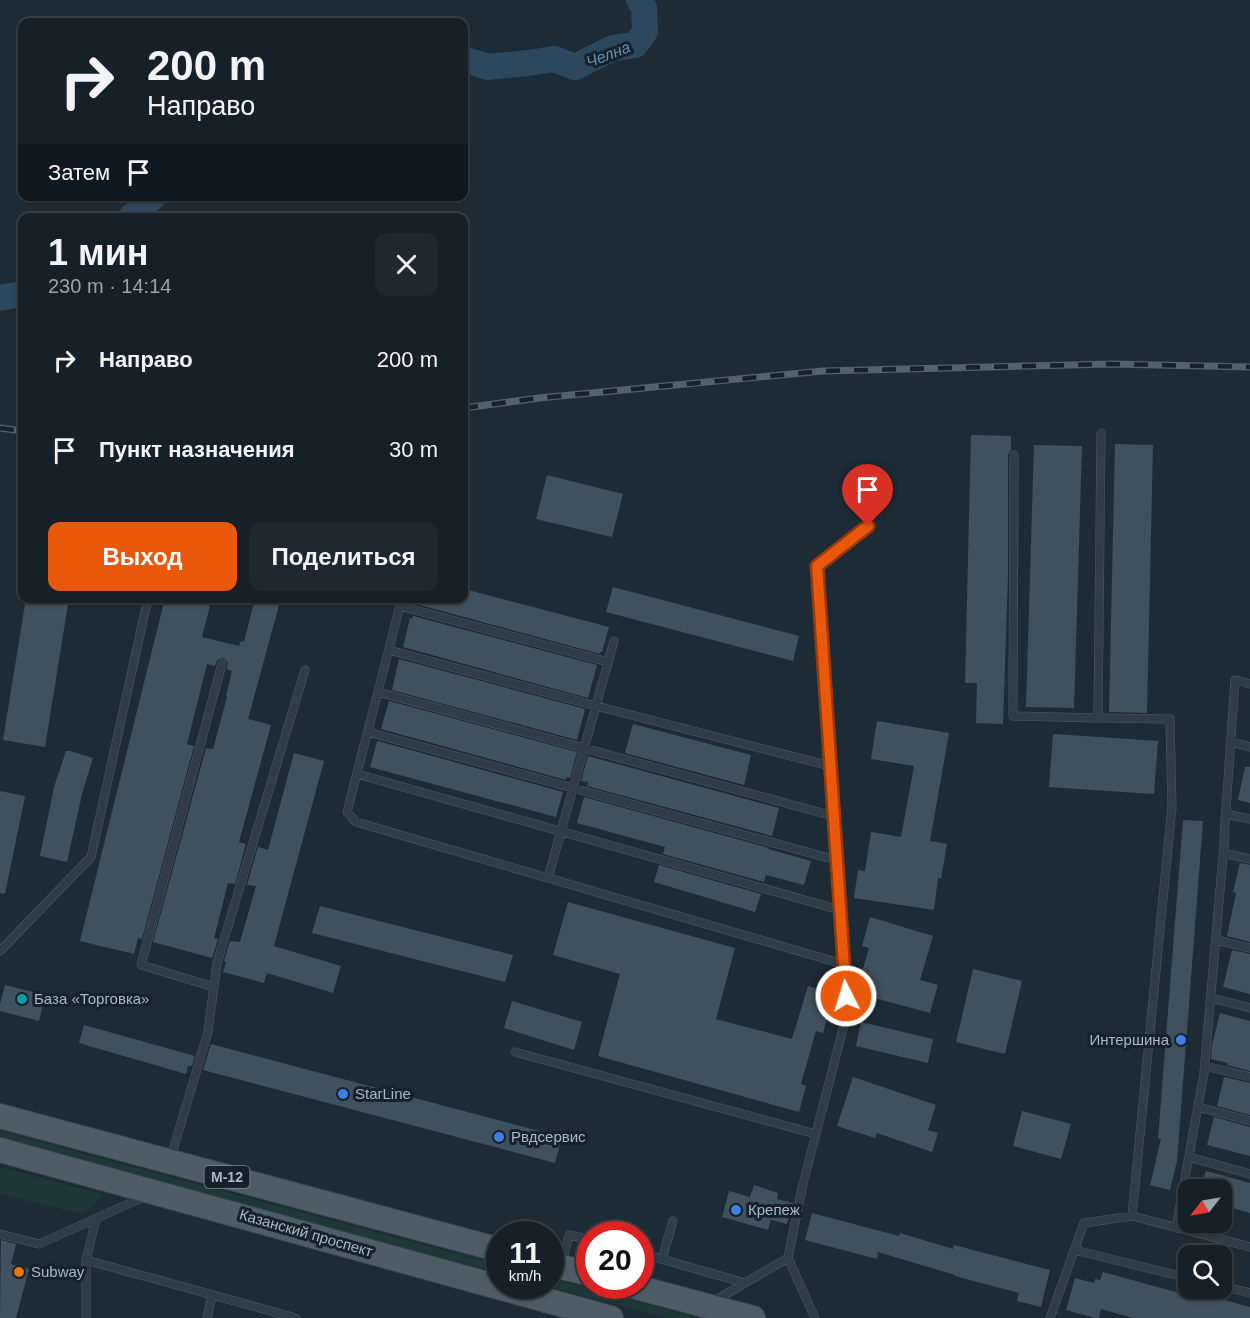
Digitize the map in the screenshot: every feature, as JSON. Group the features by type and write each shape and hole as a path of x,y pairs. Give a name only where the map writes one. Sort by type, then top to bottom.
{"main road":[{"name":"М-12","path":"0,1116 486,1246"},
{"name":"Казанский проспект","path":"0,1150 611,1318"},
{"path":"654,1292 753,1318"}],"lane":[{"path":"1098,718 1101,433"},
{"path":"1014,455 1013,716 1170,719 1172,806 1132,1216"},
{"path":"815,1318 788,1258 802,1184 847,1013 817,566 868,526"},
{"path":"0,951 91,857 147,603"},
{"path":"401,603 347,812 356,822 843,964"},
{"path":"404,603 608,662"},
{"path":"548,878 614,641"},
{"path":"389,650 830,766"},
{"path":"214,987 141,965 222,664"},
{"path":"170,1162 208,1032 218,963 305,670"},
{"path":"1176,1228 1205,1066 1235,680 1250,684"},
{"path":"378,692 833,816"},
{"path":"368,732 836,860"},
{"path":"1231,742 1250,747"},
{"path":"357,774 840,910"},
{"path":"1226,814 1250,819"},
{"path":"1223,853 1250,859"},
{"path":"1216,940 1250,948"},
{"path":"1211,998 1250,1008"},
{"path":"515,1052 816,1134"},
{"path":"1205,1066 1250,1077"},
{"path":"1198,1107 1250,1121"},
{"path":"1189,1157 1250,1174"},
{"path":"0,1234 39,1244 156,1192"},
{"path":"1050,1318 1084,1223 1132,1216 1250,1247"},
{"path":"86,1318 86,1260 96,1219"},
{"path":"662,1259 673,1221"},
{"path":"564,1247 569,1235 576,1237"},
{"path":"1074,1250 1178,1276"},
{"path":"654,1257 745,1283"},
{"path":"707,1306 788,1258"},
{"path":"86,1260 296,1318"},
{"path":"1232,1289 1250,1293"},
{"path":"207,1318 212,1295"}],"green space":[{"path":"0,1131 486,1262 486,1270 0,1139"},
{"path":"0,1167 101,1194 92,1207 78,1213 0,1194"},
{"path":"564,1282 576,1285 576,1294 564,1291"},
{"path":"595,1299 629,1299 699,1318 667,1318"}],"building":[{"path":"971,435 1011,436 1011,450 1008,455 1008,576 1003,724 976,723 977,683 965,683"},
{"path":"1115,444 1153,445 1147,713 1109,712"},
{"path":"1034,445 1082,446 1074,708 1026,707"},
{"path":"547,475 623,494 612,537 536,519"},
{"path":"613,587 799,636 793,661 606,612"},
{"path":"468,590 609,627 600,654 416,604 468,603"},
{"path":"25,603 68,603 45,747 3,740"},
{"path":"164,603 211,603 202,637 239,646 241,641 244,642 254,603 280,603 248,719 271,725 239,842 246,844 235,884 228,883 214,938 218,939 212,958 153,942 206,748 213,749 227,697 232,671 227,669 228,662 223,658 217,660 215,666 207,664 187,744 194,746 142,939 138,938 134,954 80,941"},
{"path":"413,616 597,665 588,698 403,647 410,618 412,619"},
{"path":"399,659 585,709 577,740 392,690"},
{"path":"389,701 577,752 570,778 567,777 566,780 381,729"},
{"path":"877,721 949,733 930,841 947,844 941,879 938,878 934,910 854,898 858,870 865,871 871,832 901,837 914,766 871,759"},
{"path":"633,724 751,755 744,785 625,753"},
{"path":"1053,734 1158,741 1154,794 1049,787"},
{"path":"378,741 563,792 556,817 370,767"},
{"path":"66,751 93,758 82,794 67,862 40,856 54,787"},
{"path":"294,753 324,761 274,946 341,966 333,993 267,973 264,983 223,972 230,941 240,942 256,886 247,885 258,847 268,850"},
{"path":"588,756 779,808 772,836 587,786 588,782 581,781"},
{"path":"1245,767 1250,767 1250,803 1238,800"},
{"path":"0,791 25,796 5,894 0,893"},
{"path":"584,797 811,861 804,885 766,875 764,882 663,854 665,847 577,823"},
{"path":"1183,820 1203,821 1177,1161 1170,1190 1150,1185 1161,1139 1158,1139"},
{"path":"1240,863 1250,865 1250,942 1227,936 1236,893 1233,892"},
{"path":"659,865 761,894 755,912 654,882"},
{"path":"568,902 735,948 716,1019 792,1039 808,986 834,994 823,1033 816,1031 801,1084 806,1086 799,1112 598,1056 620,974 553,955"},
{"path":"320,906 513,955 505,982 312,933"},
{"path":"870,917 933,936 920,980 938,985 930,1013 856,993 869,948 862,946"},
{"path":"1232,950 1250,954 1250,994 1223,987"},
{"path":"973,969 1022,981 1005,1054 956,1042"},
{"name":"База «Торговка»","path":"5,985 45,995 39,1021 0,1011"},
{"path":"512,1001 582,1022 574,1050 504,1028"},
{"path":"1220,1013 1250,1021 1250,1071 1211,1059"},
{"path":"861,1022 933,1039 928,1063 856,1046"},
{"path":"84,1025 195,1056 192,1066 188,1066 186,1074 79,1043"},
{"path":"211,1044 562,1137 555,1163 203,1070"},
{"path":"853,1077 936,1105 928,1130 938,1133 932,1152 877,1133 875,1138 837,1126"},
{"path":"1224,1077 1250,1083 1250,1115 1217,1106"},
{"path":"1022,1111 1071,1124 1061,1159 1013,1146"},
{"path":"1214,1117 1250,1127 1250,1156 1207,1145"},
{"path":"1206,1171 1250,1183 1250,1213 1232,1208 1232,1179 1203,1179"},
{"path":"754,1185 778,1193 777,1199 793,1203 787,1224 771,1220 768,1230 722,1217 729,1191 750,1197"},
{"path":"812,1213 899,1236 900,1233 953,1249 954,1245 1050,1270 1041,1307 1017,1301 1019,1293 878,1252 877,1259 805,1240"},
{"path":"1,1240 16,1244 11,1264 29,1269 16,1318 0,1318"},
{"path":"1103,1272 1178,1293 1178,1299 1220,1299 1250,1307 1250,1318 1133,1318 1101,1309 1099,1318 1095,1318 1066,1310 1075,1278 1094,1283 1095,1279 1100,1280"}],"waterway":[{"name":"Челна","path":"468,60 487,67 554,59 575,67 613,48 635,45 645,32 644,8 639,0"},
{"name":"Челна","path":"135,213 149,201"},
{"name":"Челна","path":"0,298 18,295"}],"railway":[{"path":"468,407 539,398 823,371 1111,364 1250,367"},
{"path":"0,428 18,430"}],"place":[{"name":"База «Торговка»","path":"22,999"},
{"name":"Интершина","path":"1181,1040"},
{"name":"StarLine","path":"343,1094"},
{"name":"Рвдсервис","path":"499,1137"},
{"name":"Крепеж","path":"736,1210"},
{"name":"Subway","path":"19,1272"}],"route":[{"path":"846,996 817,566 868,526"}]}
